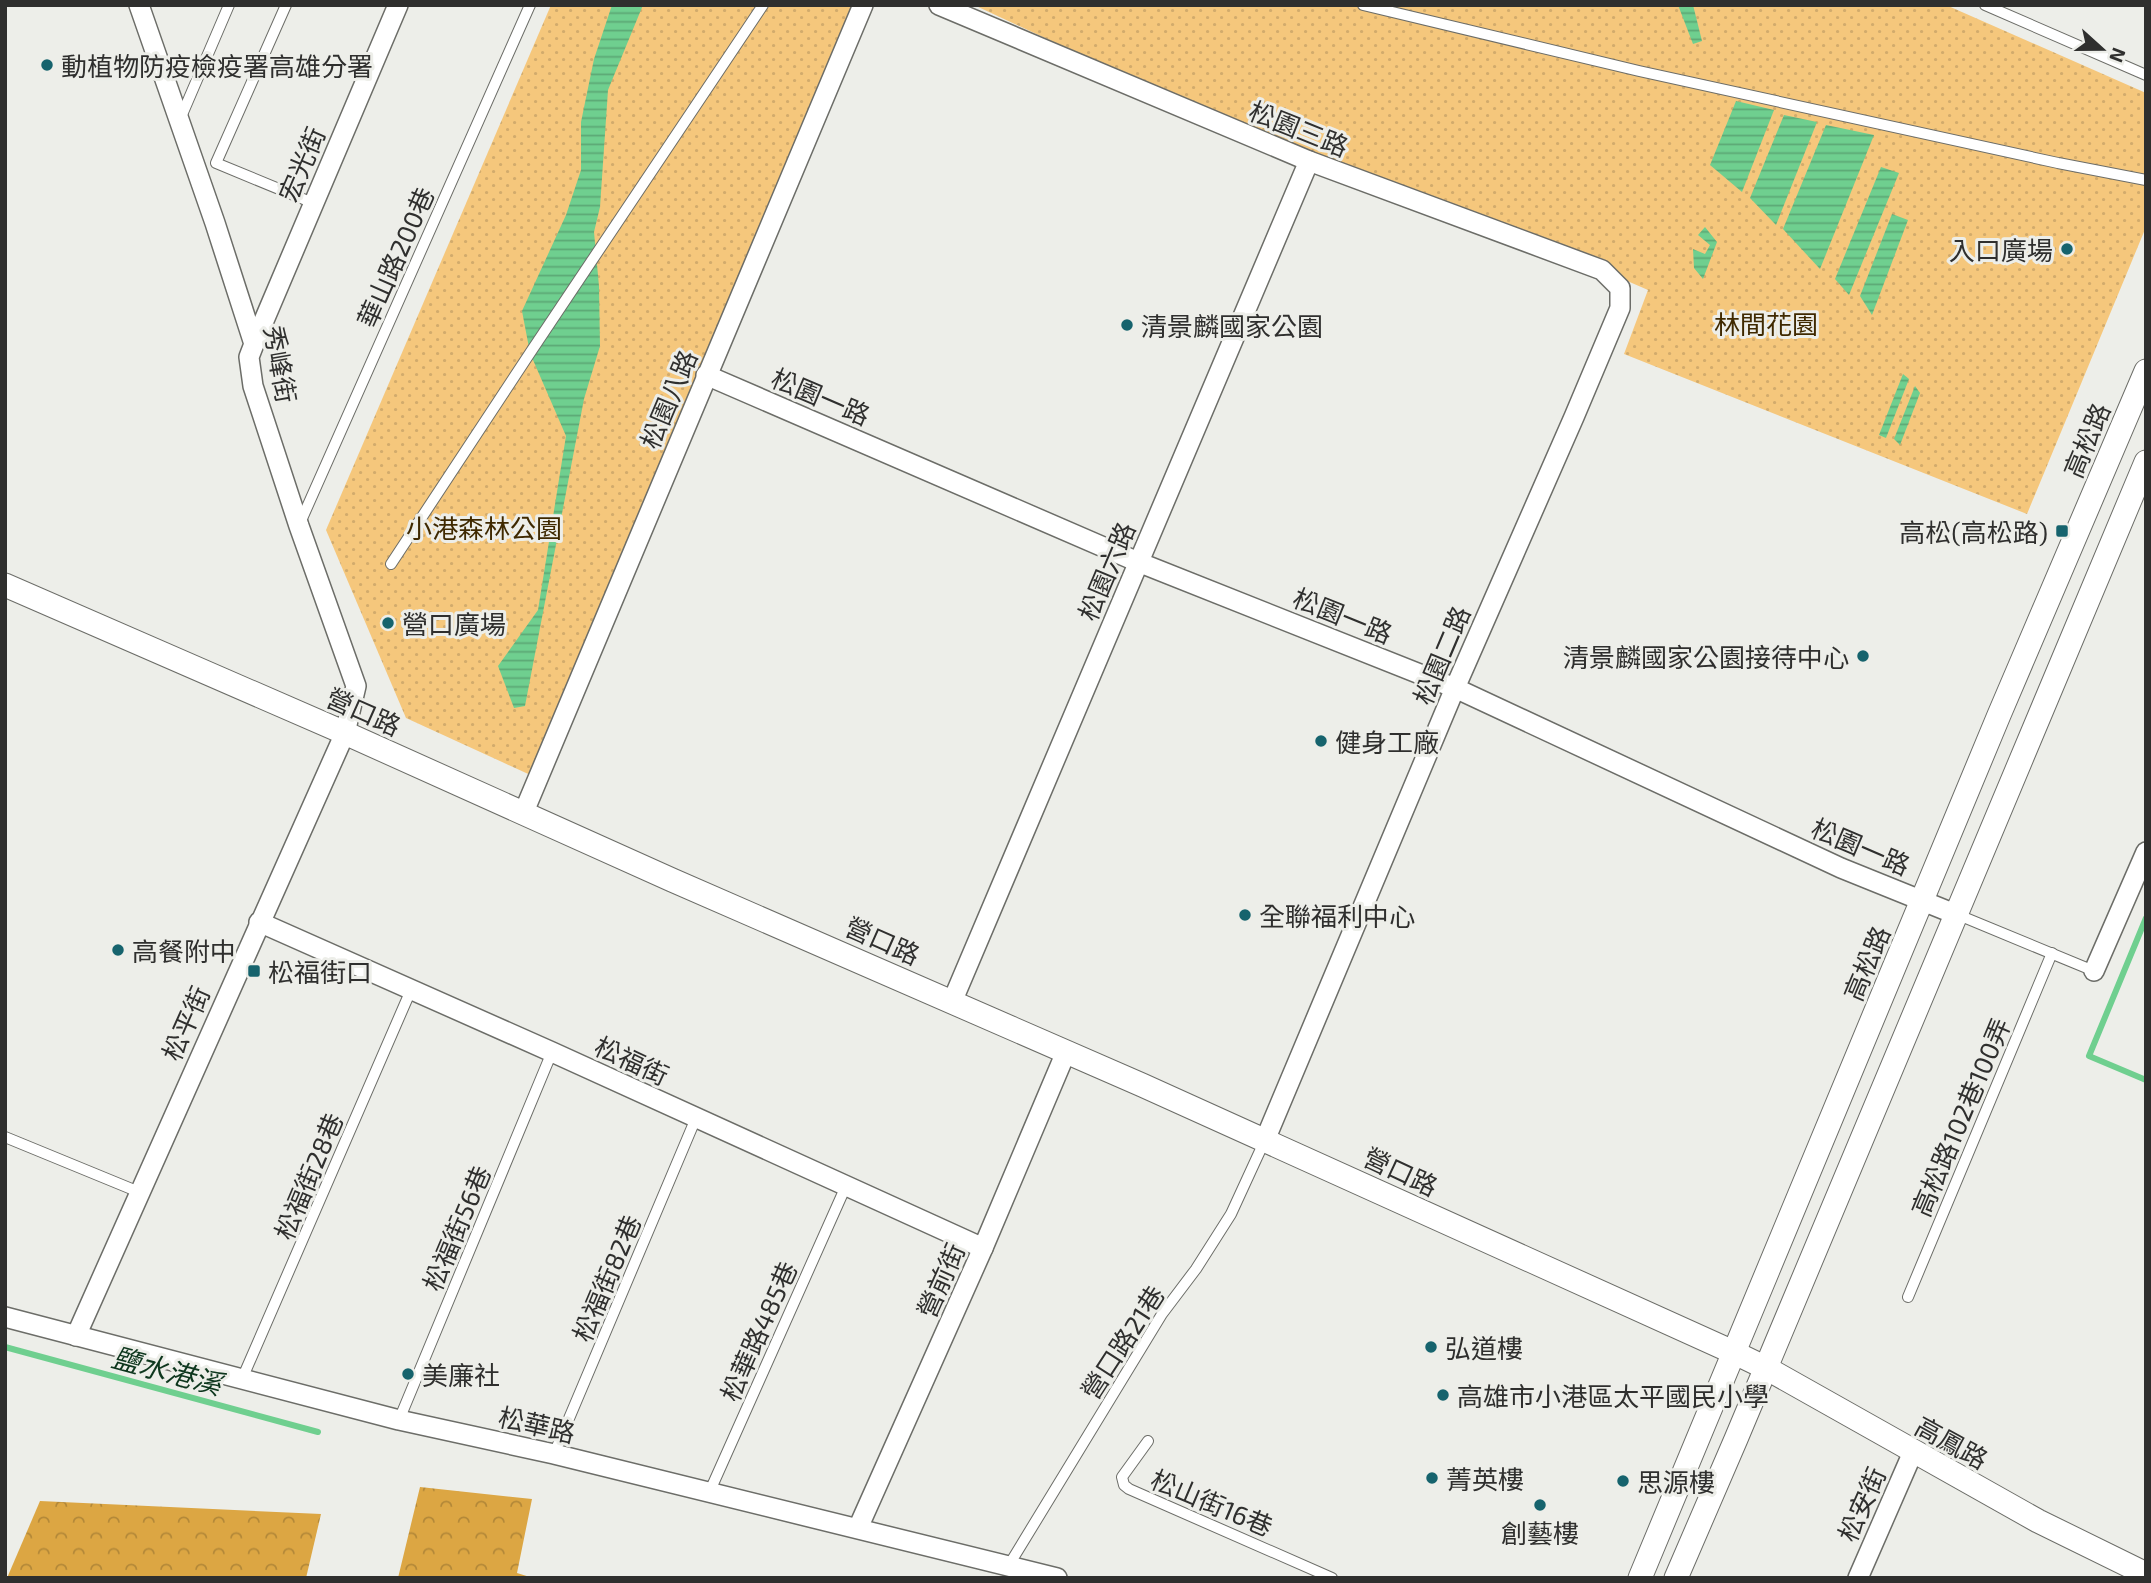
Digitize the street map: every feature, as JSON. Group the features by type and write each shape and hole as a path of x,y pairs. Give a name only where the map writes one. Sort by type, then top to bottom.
{"street":[{"name":"秀峰街","path":"139,5 254,344 249,357 253,386 356,686 345,733"},
{"name":"宏光街","path":"254,344 398,5"},
{"name":"松園八路","path":"523,814 863,5"},
{"name":"松園三路","path":"939,5 1309,161 1602,270 1620,288 1620,308"},
{"name":"松園六路","path":"952,1002 1309,161"},
{"name":"松園二路","path":"1265,1140 1455,688 1620,308"},
{"name":"高松路","path":"1640,1578 1999,715 2146,371"},
{"name":"松園一路","path":"706,375 1138,562 1455,688 1840,868 1955,914"},
{"path":"1676,1578 2146,462"},
{"name":"營口路","path":"5,585 1265,1140 1735,1353"},
{"name":"松平街","path":"76,1336 345,733"},
{"path":"2094,971 2146,852"},
{"name":"松福街","path":"259,922 983,1248"},
{"name":"營前街","path":"858,1528 983,1248 1066,1052"},
{"name":"松華路","path":"5,1317 399,1420 554,1454 1057,1578"},
{"name":"高鳳路","path":"1735,1353 2038,1521 2146,1574"},
{"name":"松安街","path":"1857,1578 1913,1452"}],"lane":[{"path":"179,121 229,5"},
{"path":"286,5 216,163 313,203"},
{"name":"華山路200巷","path":"299,526 530,5"},
{"path":"391,564 763,5"},
{"path":"1363,5 1652,74 2146,180"},
{"path":"1985,5 2146,75"},
{"path":"1955,914 2094,971"},
{"name":"高松路102巷100弄","path":"1908,1297 2052,953"},
{"name":"松福街28巷","path":"242,1379 411,990"},
{"name":"松福街56巷","path":"399,1420 552,1052"},
{"name":"松福街82巷","path":"554,1454 696,1118"},
{"path":"5,1137 139,1192"},
{"name":"營口路21巷","path":"1009,1565 1162,1314 1196,1269 1231,1214 1265,1140"},
{"name":"松華路485巷","path":"709,1493 846,1186"},
{"name":"松山街16巷","path":"1147,1441 1122,1477 1124,1485 1129,1489 1326,1577"}],"green space":[{"name":"小港森林公園","path":"551,5 852,5 537,778 406,718 326,530"},
{"name":"林間花園","path":"974,5 1946,5 2146,93 2146,227 2027,514 1624,354 1648,290 1602,270 1309,161"},
{"path":"420,1487 532,1499 517,1573 533,1578 398,1578"},
{"path":"40,1501 321,1514 306,1578 7,1578"}],"shaded area":[{"path":"612,5 643,5 608,90 600,207 594,232 599,286 600,346 584,399 525,706 514,708 498,666 538,610 566,436 530,353 522,311 566,215 581,170 581,122 594,59"},
{"path":"1678,5 1693,5 1702,41 1693,44"},
{"path":"1736,101 1774,110 1742,192 1710,165"},
{"path":"1784,115 1817,122 1776,225 1750,198"},
{"path":"1826,125 1874,135 1820,269 1783,229"},
{"path":"1881,167 1899,173 1849,295 1835,279"},
{"path":"1892,214 1908,220 1872,315 1860,296"},
{"path":"1705,227 1717,242 1703,279 1694,268 1693,249 1705,254 1710,245 1698,235"},
{"path":"1903,374 1909,379 1886,438 1879,435"},
{"path":"1915,386 1920,393 1900,445 1894,439"}],"waterway":[{"path":"2146,918 2089,1056 2146,1080"},
{"name":"鹽水港溪","path":"5,1347 318,1432"}],"place":[{"name":"動植物防疫檢疫署高雄分署","path":"47,65"},
{"name":"入口廣場","path":"2067,249"},
{"name":"清景麟國家公園","path":"1127,325"},
{"name":"高松(高松路)","path":"2062,531"},
{"name":"營口廣場","path":"388,623"},
{"name":"清景麟國家公園接待中心","path":"1863,656"},
{"name":"健身工廠","path":"1321,741"},
{"name":"全聯福利中心","path":"1245,915"},
{"name":"高餐附中","path":"118,950"},
{"name":"松福街口","path":"254,971"},
{"name":"弘道樓","path":"1431,1347"},
{"name":"美廉社","path":"408,1374"},
{"name":"高雄市小港區太平國民小學","path":"1443,1395"},
{"name":"菁英樓","path":"1432,1478"},
{"name":"思源樓","path":"1623,1481"},
{"name":"創藝樓","path":"1540,1505"}]}
